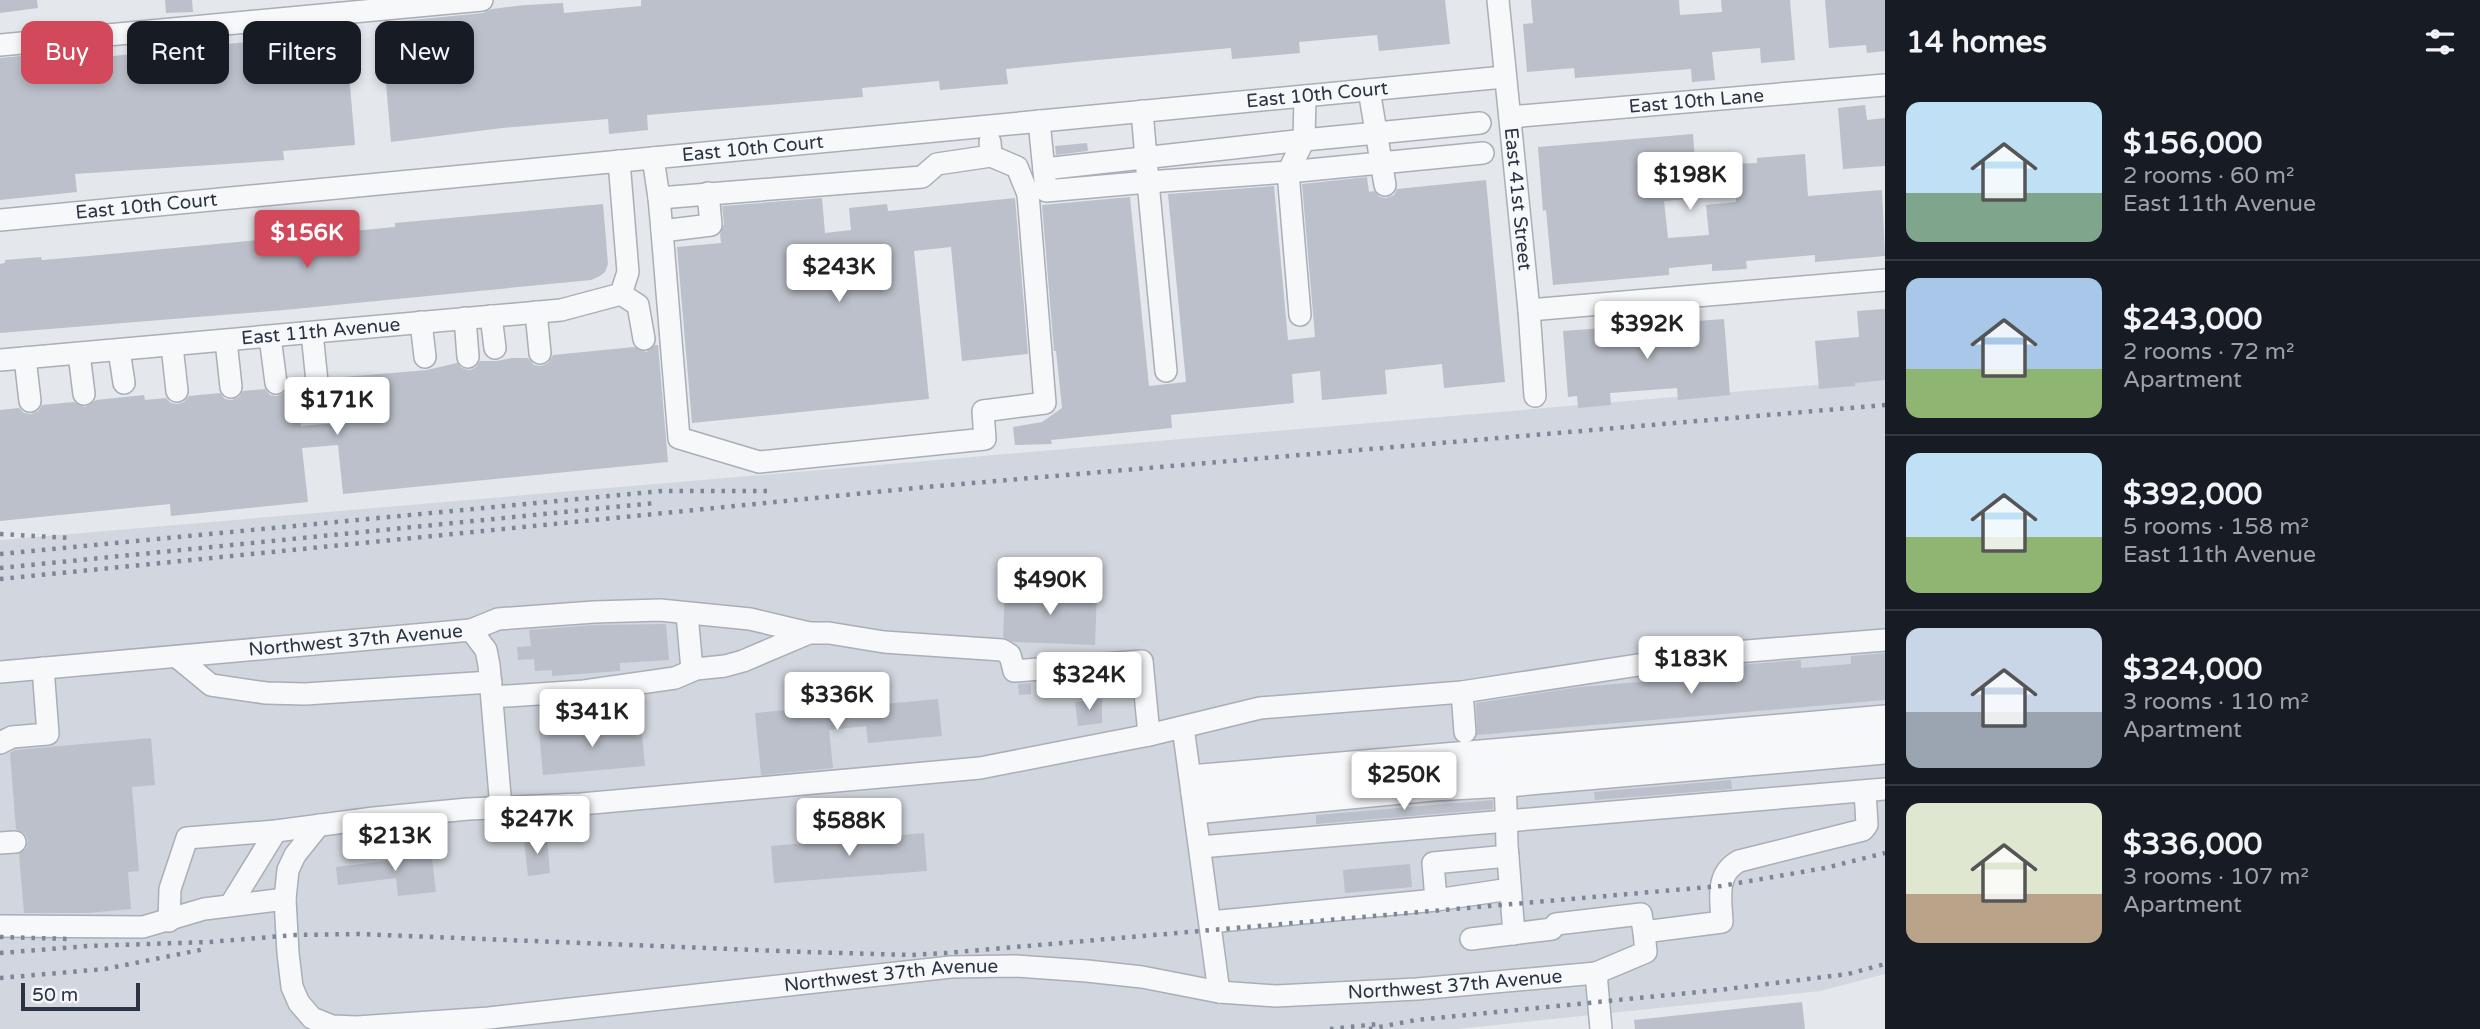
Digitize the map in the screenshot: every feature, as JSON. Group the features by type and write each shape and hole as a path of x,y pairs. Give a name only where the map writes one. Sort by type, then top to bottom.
{"street":[{"path":"0,45 482,0"},
{"name":"East 41st Street","path":"1498,0 1535,396"},
{"name":"East 10th Court","path":"0,219 1504,77"},
{"name":"East 10th Lane","path":"1510,117 1885,85"},
{"path":"1370,90 1385,185"},
{"path":"1300,315 1288,172 1304,140 1305,96"},
{"path":"1142,111 1166,371"},
{"path":"1039,121 1046,191 1483,153"},
{"path":"1044,169 1480,123"},
{"path":"989,126 991,156"},
{"path":"653,158 662,231 678,438 759,462 985,439 983,411 1045,403 1028,194 1017,167 991,156 937,164 922,177 659,198"},
{"path":"619,161 628,272 621,294 638,304 643,339"},
{"path":"662,231 711,225 708,193"},
{"path":"1529,310 1885,280"},
{"name":"East 11th Avenue","path":"0,360 561,310 621,294"},
{"path":"536,312 540,353"},
{"path":"491,316 495,348"},
{"path":"465,318 468,357"},
{"path":"421,322 425,357"},
{"path":"312,333 320,411"},
{"path":"270,337 276,383"},
{"path":"226,341 231,387"},
{"path":"172,346 177,391"},
{"path":"119,351 124,383"},
{"path":"79,354 83,394"},
{"path":"25,358 30,401"},
{"path":"471,630 498,619 628,610 750,619 809,633 829,633 898,644 1002,650 1010,655 1014,671 1142,661 1149,735"},
{"path":"687,614 692,670"},
{"name":"Northwest 37th Avenue","path":"0,672 471,630 486,650 502,807"},
{"path":"177,657 211,685 266,693 602,688 676,678 692,670 734,664 809,633"},
{"path":"169,920 170,889 187,838 276,831 388,817 502,807 581,804 980,768 1149,735 1268,707 1462,692 1710,654 1885,640"},
{"path":"0,743 12,737 48,734 43,668"},
{"path":"1462,692 1465,732"},
{"path":"1192,794 1885,716"},
{"path":"1183,727 1219,992"},
{"path":"1192,794 1420,791 1506,777 1791,751 1884,747 1878,789 1867,825 1860,832 1744,859 1728,868 1721,886 1722,922 1644,932 1641,914 1556,924 1552,929 1471,939"},
{"path":"1506,777 1738,765 1791,751"},
{"path":"1738,765 1742,802"},
{"path":"1506,777 1506,821 1514,934"},
{"path":"1200,848 1878,789"},
{"name":"Northwest 37th Avenue","path":"320,825 291,862 286,879 289,971 295,996 312,1018 340,1027 489,1018 951,967 1015,966 1087,971 1142,977 1219,992 1276,996 1366,993 1596,973 1646,952 1644,932"},
{"path":"231,904 276,831"},
{"path":"1436,900 1433,863 1508,856"},
{"path":"1210,922 1436,900 1510,889"},
{"path":"0,926 143,927 190,912 231,904 285,899"},
{"path":"1596,973 1601,1029"}],"shaded area":[{"path":"1885,379 1885,974 1820,991 1457,1029 0,1029 0,540"}],"building":[{"path":"0,0 37,0 38,8 0,13"},
{"path":"165,0 192,0 193,12 166,13"},
{"path":"641,0 1445,0 1450,44 1379,51 1377,35 1299,42 1300,53 1232,59 1231,48 1086,61 1006,69 1008,84 940,90 939,81 862,88 863,97 647,115 648,130 609,134 608,119 502,128 391,142 386,84 474,84 474,21 401,21 483,13 492,9 525,5 563,3 564,13 641,6"},
{"path":"1531,0 1679,0 1680,15 1722,12 1721,0 1790,0 1795,60 1761,63 1760,48 1712,52 1715,80 1692,82 1691,69 1575,78 1574,68 1527,72 1523,24 1533,23"},
{"path":"1825,0 1885,0 1885,51 1867,53 1866,45 1829,48"},
{"path":"243,42 243,84 350,84 355,145 283,151 284,160 75,174 77,192 0,200 0,58 21,56 21,84 113,84 113,56 127,54 127,84 229,84 229,44"},
{"path":"1865,105 1867,120 1885,118 1885,166 1843,169 1838,108"},
{"path":"1693,134 1698,198 1664,201 1668,238 1709,235 1706,205 1736,202 1733,164 1757,163 1757,158 1805,154 1808,196 1882,190 1885,256 1815,262 1815,255 1746,261 1747,269 1712,271 1712,264 1669,268 1669,275 1553,285 1538,147"},
{"path":"1087,143 1088,151 1056,155 1055,146"},
{"path":"1367,177 1369,192 1374,191 1380,197 1386,198 1394,195 1397,189 1486,180 1505,382 1444,388 1442,364 1385,370 1387,394 1322,400 1320,371 1292,374 1294,403 1171,415 1172,428 1051,440 1052,444 1015,445 1013,427 1042,422 1062,408 1054,351 1042,205 1130,197 1149,386 1186,382 1168,194 1274,186 1288,340 1315,337 1302,184"},
{"path":"822,198 825,233 851,230 849,208 887,204 888,211 1015,198 1028,354 962,361 951,247 914,251 929,399 692,423 677,247 721,243 720,234 724,224 722,206"},
{"path":"603,204 608,264 605,272 591,280 284,310 0,333 0,264 5,263 5,260 89,256"},
{"path":"1885,309 1885,380 1819,389 1815,341 1859,337 1857,311"},
{"path":"1724,319 1730,395 1678,400 1677,388 1610,393 1611,405 1578,408 1577,396 1568,397 1563,331"},
{"path":"658,345 668,462 343,494 338,445 302,448 308,502 171,516 170,504 0,521 0,410 19,408 24,413 31,414 38,411 42,405 74,402 85,407 96,400 144,395 145,400 166,398 171,403 178,404 189,396 220,393 225,399 232,400 239,397 243,391 265,389 270,395 277,396 284,393 288,387 296,386 301,426 336,423 332,378 427,370 457,363 470,370 480,361 512,358 528,358 534,365 541,366 548,363 553,355 634,347 646,352"},
{"path":"1005,589 1097,593 1095,645 1013,642 1003,637"},
{"path":"666,624 669,660 620,663 620,671 552,676 552,670 535,671 534,659 518,660 517,647 531,646 529,630 595,625"},
{"path":"1885,653 1885,700 1477,735 1476,703 1580,687 1697,677 1696,669 1712,667 1801,660 1801,668 1851,664 1851,656"},
{"path":"1031,683 1031,694 1019,695 1018,684"},
{"path":"938,699 942,736 868,743 866,726 829,730 833,768 761,775 755,713"},
{"path":"1102,699 1102,723 1078,726 1075,702"},
{"path":"641,723 645,766 543,775 539,731"},
{"path":"151,738 155,785 132,787 139,871 128,872 131,909 88,913 24,913 19,854 26,848 28,840 25,834 16,829 10,753 15,750"},
{"path":"1731,780 1732,789 1595,800 1594,792"},
{"path":"1493,800 1493,809 1316,824 1316,815"},
{"path":"924,833 927,871 774,883 771,846"},
{"path":"547,837 550,873 528,876 524,840"},
{"path":"431,850 436,892 398,896 396,878 338,885 336,867 394,860 394,854"},
{"path":"1410,864 1412,887 1345,893 1343,870"},
{"path":"1802,1002 1805,1029 1635,1029 1634,1020"}],"railway":[{"path":"0,579 926,487 1885,405"},
{"path":"0,554 662,491 769,491"},
{"path":"0,568 655,503"},
{"path":"0,534 70,538"},
{"path":"0,953 295,935 359,934 911,955 1721,886 1825,868 1885,853"},
{"path":"0,937 69,939"},
{"path":"0,978 105,969 205,949"},
{"path":"1369,1029 1416,1020 1719,990 1848,974 1885,964"},
{"path":"1330,1029 1378,1024"}]}
